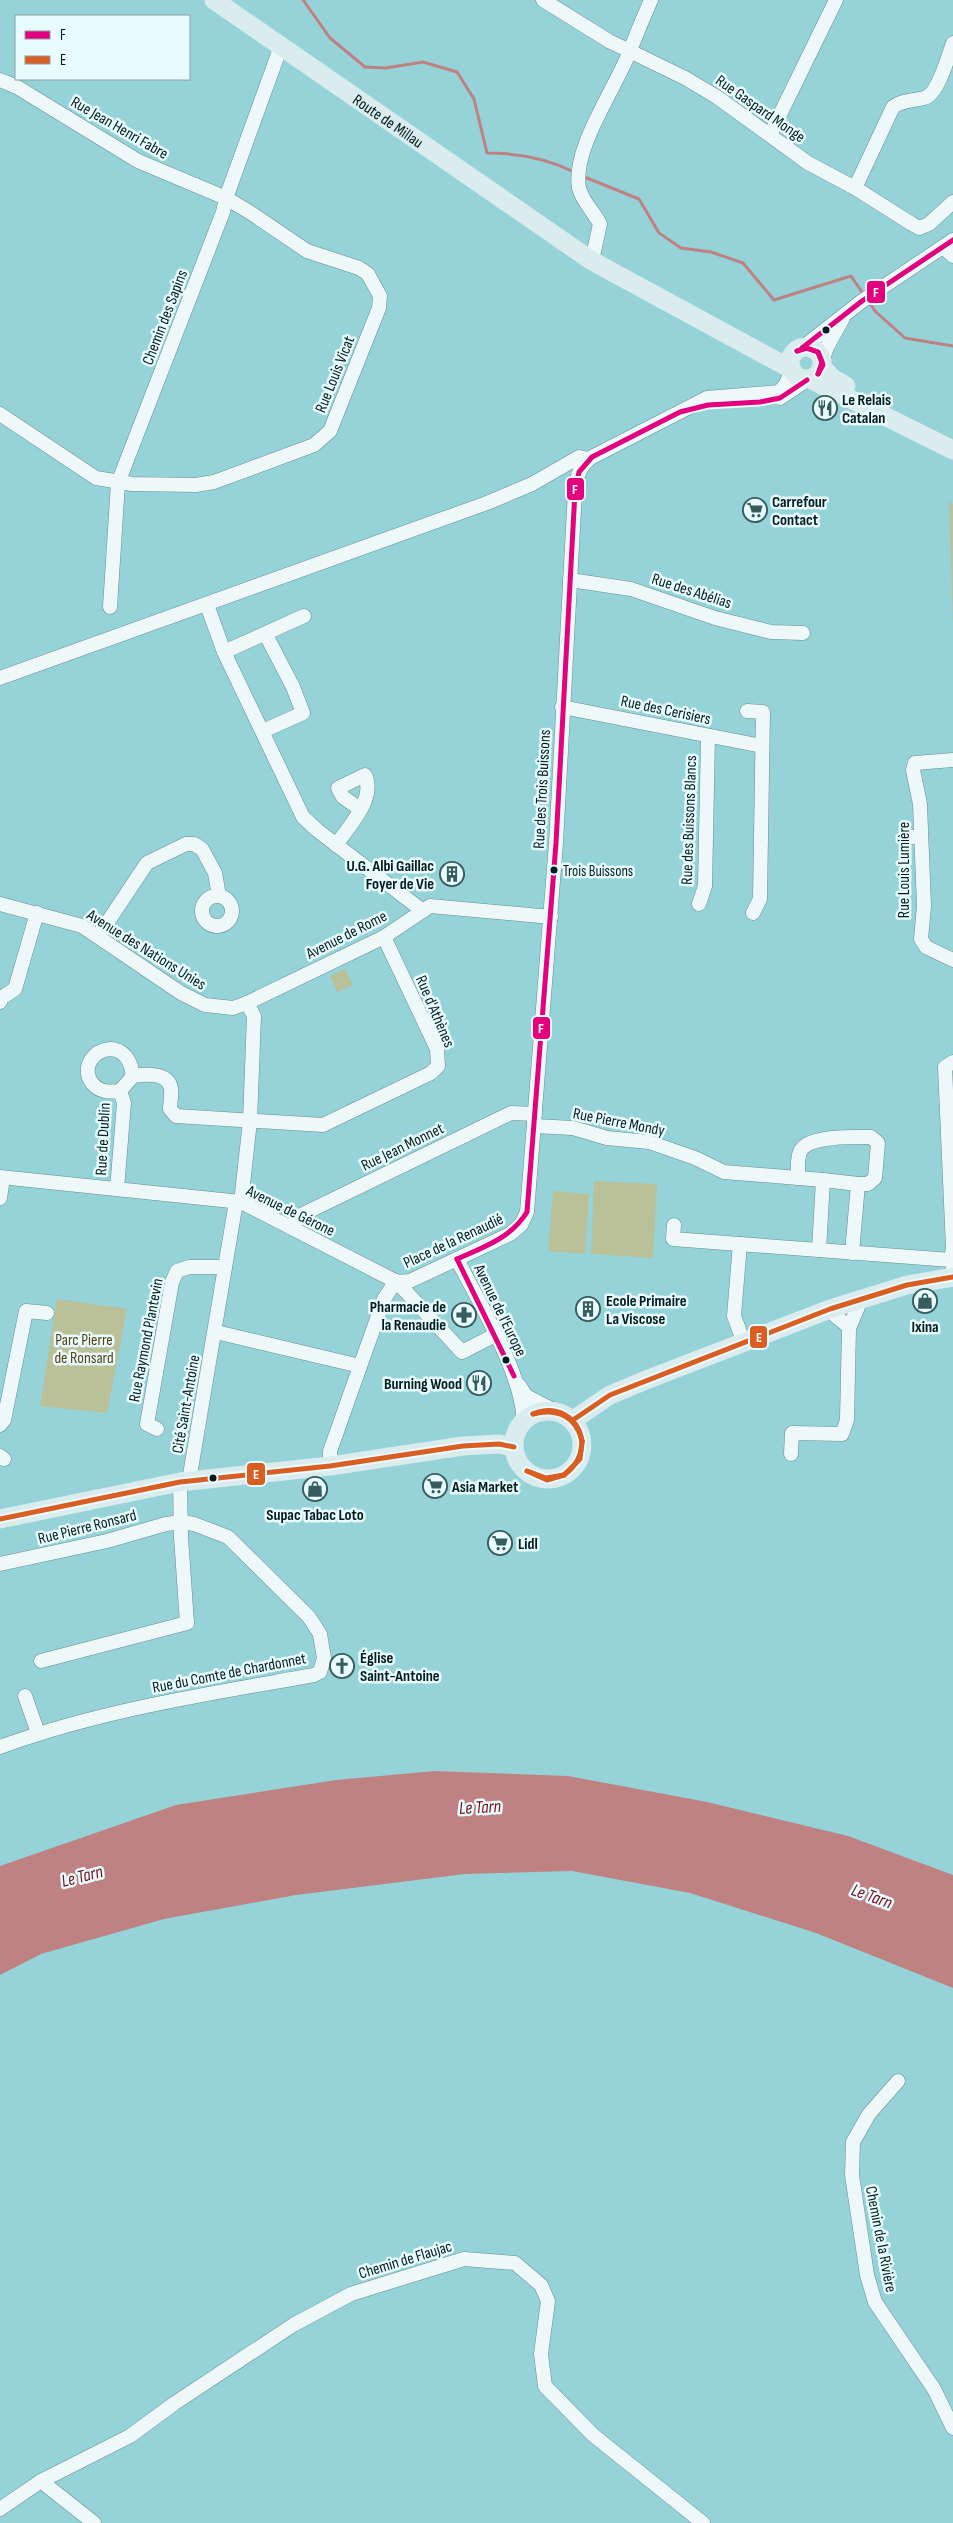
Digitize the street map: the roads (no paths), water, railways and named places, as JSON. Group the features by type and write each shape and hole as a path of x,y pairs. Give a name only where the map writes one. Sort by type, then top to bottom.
{"main road":[{"name":"Route de Millau","path":"214,0 622,279 839,382 953,441"},
{"name":"Route de Millau","path":"564,241 805,366 953,450"},
{"path":"573,1420 610,1395 830,1309 907,1285 952,1268"},
{"path":"544,1410 556,1411 573,1420 582,1439 583,1450 579,1460 564,1475 555,1478 535,1476 520,1464 514,1447 516,1432 524,1421 533,1414 544,1410"},
{"path":"0,1519 185,1482 330,1466 482,1444 514,1447"}],"street":[{"name":"Rue Gaspard Monge","path":"543,0 630,52 685,78 717,97 808,164 855,188 920,228 929,224 953,202"},
{"path":"593,256 600,224 582,198 579,184 580,168 591,132 630,52 651,0"},
{"path":"770,135 836,0"},
{"path":"855,188 890,112 897,104 923,99 932,94 953,43"},
{"name":"Chemin des Sapins","path":"110,607 118,483 223,212 226,198 281,46"},
{"name":"Rue Jean Henri Fabre","path":"0,80 17,87 138,161 226,198"},
{"name":"Rue Louis Vicat","path":"0,414 86,474 118,483 196,485 214,482 314,445 324,439 330,431 379,308 380,296 368,274 359,268 307,252 226,198"},
{"path":"558,470 578,472 589,460 680,412 708,405 760,402 780,398 846,312 950,248"},
{"path":"805,366 827,347 846,312"},
{"path":"0,678 487,503 558,470 579,457 589,460"},
{"name":"Rue des Trois Buissons","path":"521,1225 527,1212 551,917 562,707 578,472"},
{"name":"Rue des Abélias","path":"570,580 631,589 715,618 771,632 802,633"},
{"path":"206,605 224,652 303,817 336,845 423,911"},
{"path":"224,652 266,635 304,616"},
{"path":"263,731 303,713 293,687 266,635"},
{"name":"Rue des Cerisiers","path":"562,707 762,746"},
{"path":"747,711 763,712 760,899 753,913"},
{"name":"Rue des Buissons Blancs","path":"700,904 706,886 708,736"},
{"name":"Rue Louis Lumière","path":"953,760 915,763 914,783 919,798 921,837 924,906 921,939 926,947 953,960"},
{"path":"336,845 360,809"},
{"path":"904,837 921,837"},
{"path":"98,935 147,863 186,844 194,844 202,849 215,874 219,896"},
{"name":"Avenue des Nations Unies","path":"0,904 70,921 98,935 193,1000 220,1008 233,1008 247,1003"},
{"name":"Avenue de Rome","path":"247,1003 384,937 430,906 551,917"},
{"path":"0,1002 1,998 15,989 37,913"},
{"name":"Rue d'Athènes","path":"250,1121 323,1125 431,1073 438,1066 437,1049 384,937"},
{"name":"Cité Saint-Antoine","path":"185,1482 216,1332 250,1121 254,1016 247,1003"},
{"name":"Rue de Dublin","path":"109,1049 117,1050 129,1060 133,1076 120,1091 104,1092 94,1086 90,1080 89,1064 95,1054 109,1049"},
{"path":"674,1225 673,1239 852,1253 952,1268 953,1248 945,1067 953,1062"},
{"path":"133,1076 153,1075 167,1081 171,1088 170,1109 176,1116 250,1121"},
{"name":"Rue de Dublin","path":"117,1190 124,1103 120,1091"},
{"name":"Rue Jean Monnet","path":"290,1227 301,1216 511,1113 535,1120"},
{"name":"Rue Pierre Mondy","path":"535,1120 607,1138 649,1142 695,1158 724,1172 858,1184"},
{"path":"798,1178 800,1154 804,1147 836,1136 871,1138 878,1143 875,1178 868,1184 858,1184 852,1253"},
{"path":"0,1198 2,1177"},
{"name":"Avenue de Gérone","path":"2,1177 238,1202 397,1281 462,1352 495,1335"},
{"path":"818,1250 823,1180"},
{"name":"Place de la Renaudié","path":"397,1281 410,1281 510,1234 521,1225"},
{"path":"740,1244 734,1316 744,1343"},
{"name":"Avenue de l'Europe","path":"458,1259 514,1376 526,1396 556,1411"},
{"name":"Rue Raymond Plantevin","path":"157,1429 146,1424 172,1282 177,1271 189,1266 226,1267"},
{"path":"330,1466 330,1451 384,1299 397,1281"},
{"path":"792,1454 792,1433 842,1434 847,1420 849,1328 858,1307 857,1300"},
{"path":"830,1309 834,1316 843,1320 849,1328"},
{"path":"0,1425 4,1420 26,1311 46,1313"},
{"path":"216,1332 360,1366"},
{"name":"Avenue de l'Europe","path":"514,1376 523,1405 524,1421"},
{"path":"40,1661 187,1623 182,1522 185,1482"},
{"name":"Rue Pierre Ronsard","path":"0,1564 107,1541 182,1522"},
{"name":"Rue du Comte de Chardonnet","path":"0,1746 38,1733 159,1702 314,1675 320,1672 324,1658 320,1634 309,1617 228,1537 182,1522"},
{"path":"25,1696 38,1733"},
{"name":"Chemin de la Rivière","path":"898,2081 869,2114 853,2142 852,2175 867,2275 876,2302 934,2389 953,2428"},
{"name":"Chemin de Flaujac","path":"0,2509 41,2481 130,2436 175,2403 293,2325 351,2294 464,2259 515,2263 541,2285 548,2301 541,2354 545,2386 593,2435 703,2523"},
{"path":"41,2481 94,2523"}],"water":[{"name":"Le Tarn","path":"435,1771 568,1776 707,1802 848,1836 953,1875 953,1988 816,1933 690,1893 572,1871 465,1874 296,1895 164,1919 41,1954 0,1975 0,1866 176,1805 336,1780"}],"waterway":[{"path":"303,0 330,38 365,67 386,68 423,62 457,72 474,99 487,153 532,157 574,172"},
{"path":"582,176 639,199 659,233 681,248 711,252 743,263 774,300 851,276 864,295"},
{"path":"869,302 875,311 905,338 953,346"}],"place":[{"name":"Le Relais Catalan","path":"825,408"},
{"name":"Carrefour Contact","path":"755,510"},
{"name":"Trois Buissons","path":"554,870"},
{"name":"U.G. Albi Gaillac Foyer de Vie","path":"452,874"},
{"name":"Ixina","path":"925,1301"},
{"name":"Ecole Primaire La Viscose","path":"588,1309"},
{"name":"Pharmacie de la Renaudie","path":"464,1315"},
{"name":"Burning Wood","path":"479,1383"},
{"name":"Asia Market","path":"435,1486"},
{"name":"Supac Tabac Loto","path":"315,1489"},
{"name":"Lidl","path":"500,1543"},
{"name":"Église Saint-Antoine","path":"342,1666"}],"park label":[{"name":"Parc Pierre de Ronsard","path":"84,1348"}]}
